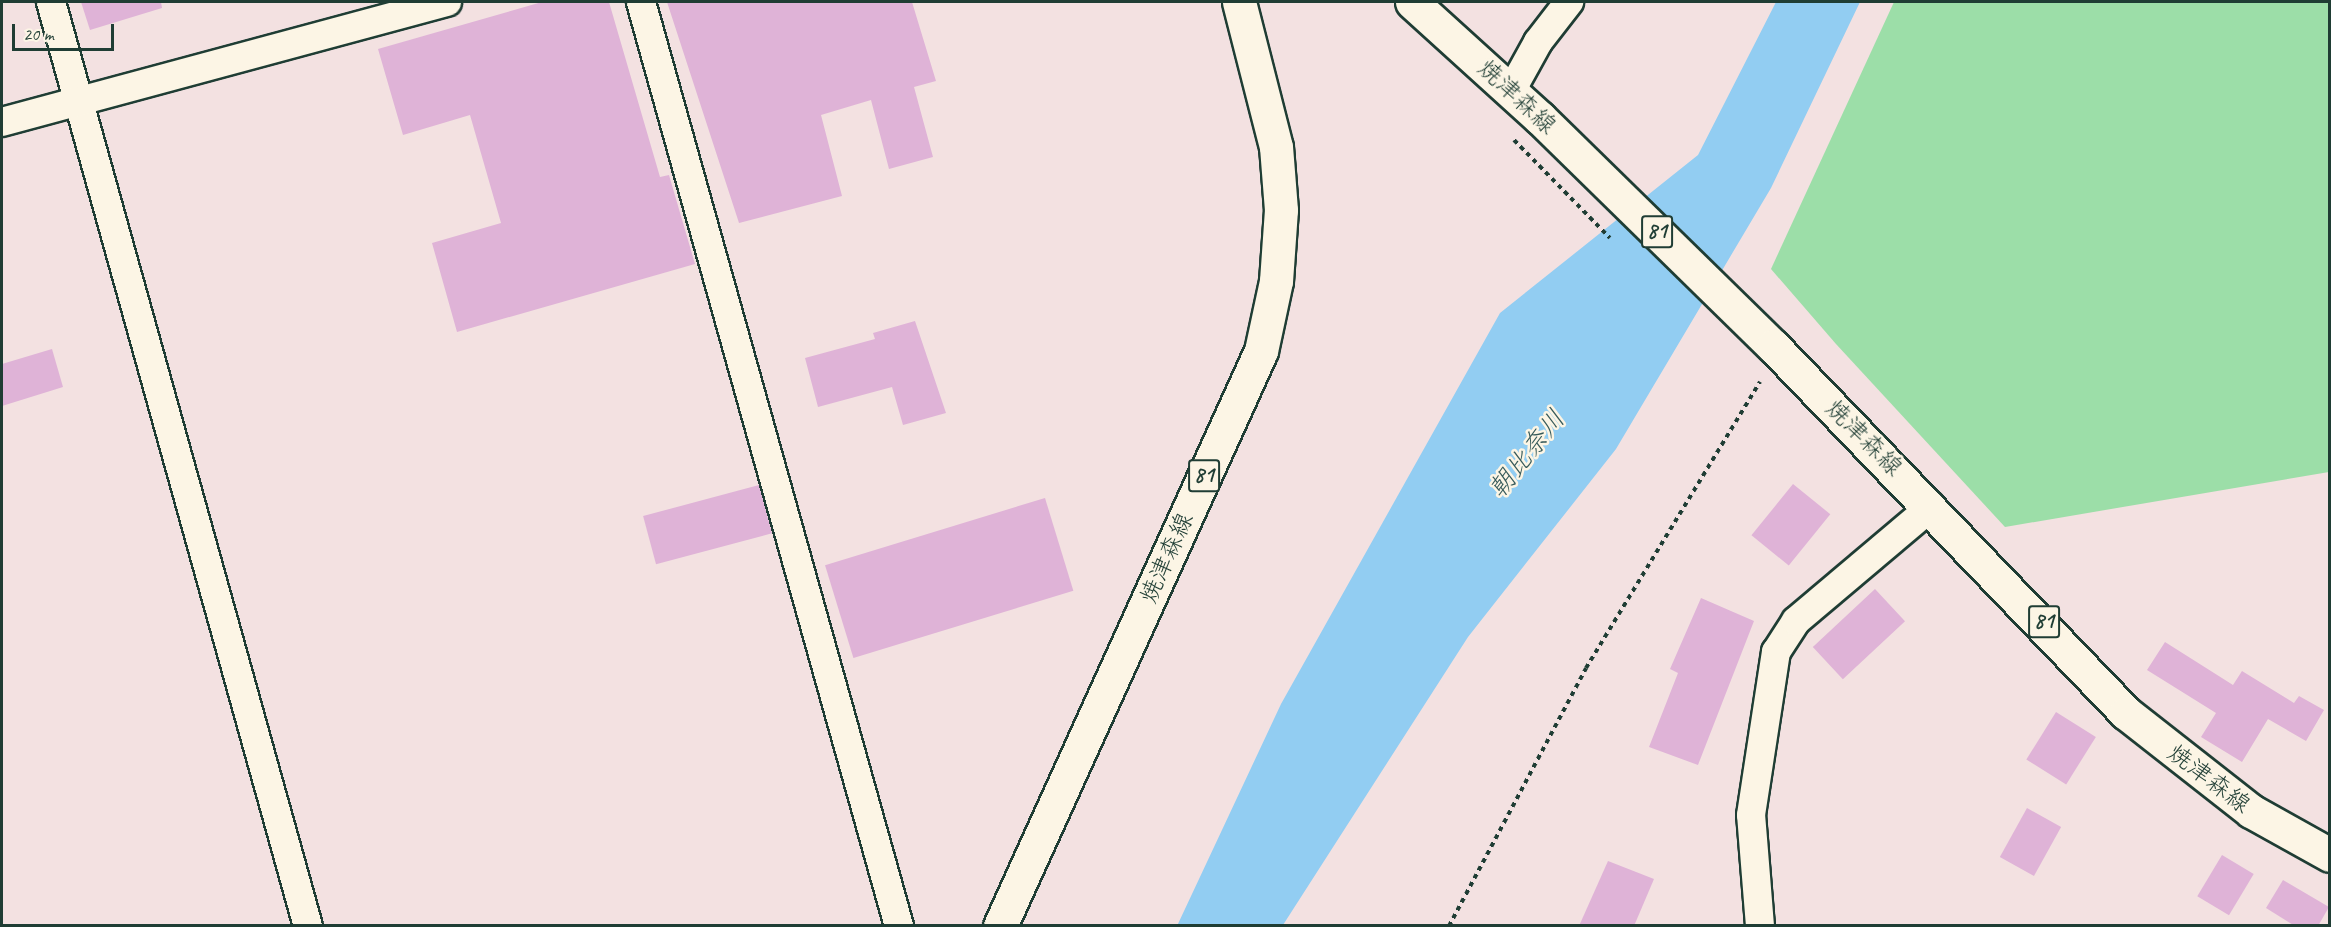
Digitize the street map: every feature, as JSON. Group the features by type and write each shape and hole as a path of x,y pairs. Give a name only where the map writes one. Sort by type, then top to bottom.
{"main road":[{"name":"焼津森線","path":"1000,926 1261,351 1276,282 1281,210 1276,147 1239,2"},
{"name":"焼津森線","path":"1412,2 1540,118 1773,346 1931,507 2126,713 2177,758 2251,811 2330,855"}],"street":[{"path":"51,2 308,926"},
{"path":"2,122 79,99 447,2"},
{"path":"641,2 900,926"},
{"path":"1511,91 1538,42 1569,2"},
{"path":"1760,926 1751,815 1776,652 1796,621 1931,507"}],"path":[{"path":"1449,926 1586,668 1759,383"}],"green space":[{"path":"1894,2 2329,2 2329,472 2005,527 1836,344 1771,269"}],"water":[{"name":"朝比奈川","path":"1776,2 1860,2 1771,188 1616,449 1468,637 1283,925 1177,926 1281,704 1500,313 1698,155"}],"building":[{"path":"81,2 161,2 162,8 90,30"},
{"path":"542,2 609,2 660,177 669,175 695,264 457,332 432,243 501,223 470,115 403,135 378,49"},
{"path":"667,2 912,2 936,81 914,87 933,157 889,169 871,100 821,115 842,196 739,223"},
{"path":"915,321 946,413 903,425 892,387 818,407 805,358 875,339 873,333"},
{"path":"52,349 63,387 2,406 2,364"},
{"path":"1793,484 1830,514 1789,565 1751,535"},
{"path":"759,485 772,533 656,564 643,516"},
{"path":"1045,498 1073,591 853,658 825,565"},
{"path":"1875,589 1905,621 1843,679 1813,647"},
{"path":"1701,598 1754,621 1698,765 1649,747 1678,673 1670,669"},
{"path":"2165,642 2233,685 2242,671 2294,703 2299,696 2324,710 2306,741 2268,719 2242,762 2201,737 2216,713 2147,670"},
{"path":"2056,712 2096,737 2066,784 2026,759"},
{"path":"2027,808 2061,827 2034,876 2000,857"},
{"path":"2222,855 2254,874 2229,915 2197,896"},
{"path":"1608,861 1654,879 1634,926 1579,926"},
{"path":"2283,880 2329,907 2318,926 2295,926 2266,908"}]}
